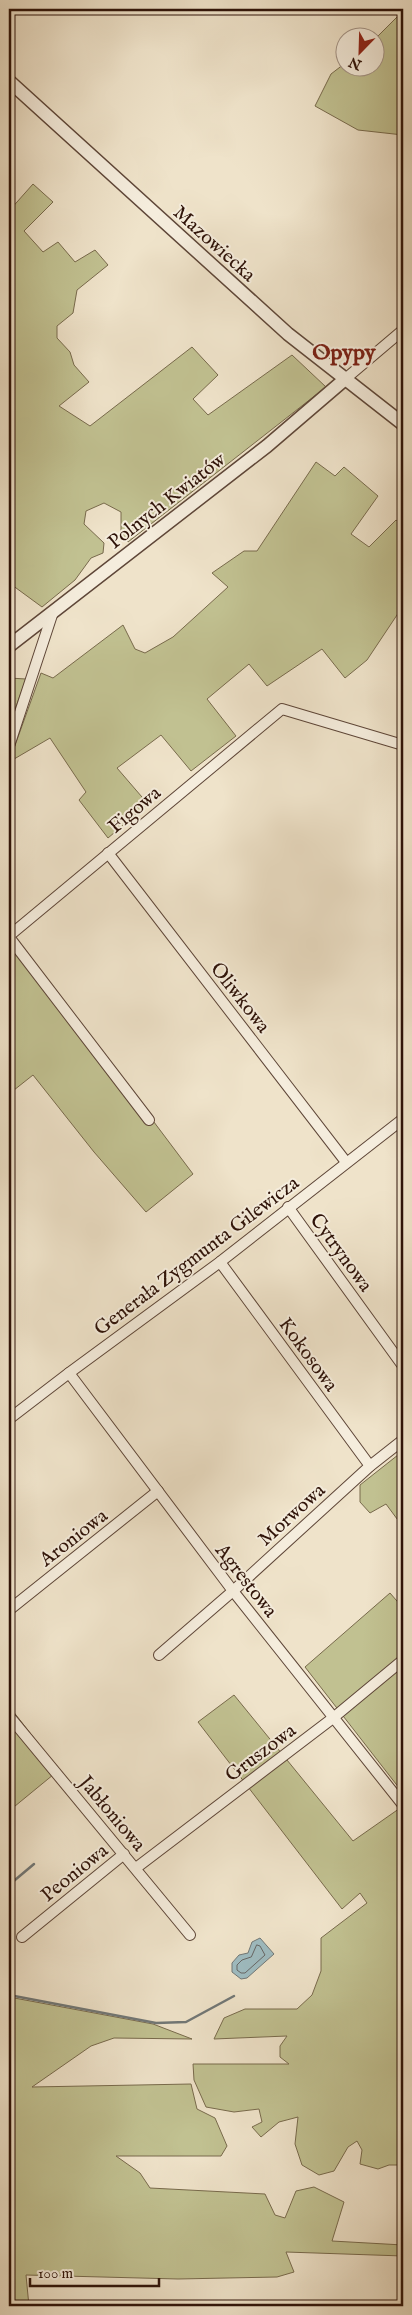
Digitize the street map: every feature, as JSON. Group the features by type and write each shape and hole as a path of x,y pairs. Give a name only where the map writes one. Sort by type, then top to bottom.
{"street":[{"name":"Mazowiecka","path":"9,80 283,330 344,380 403,424"},
{"path":"344,380 403,330"},
{"name":"Polnych Kwiatów","path":"9,646 267,446 344,380"},
{"path":"9,746 53,612"},
{"name":"Figowa","path":"9,936 282,709 403,745"},
{"name":"Oliwkowa","path":"108,853 346,1162"},
{"path":"9,936 149,1120"},
{"name":"Generała Zygmunta Gilewicza","path":"9,1419 68,1373 220,1262 403,1119"},
{"name":"Cytrynowa","path":"288,1207 403,1366"},
{"name":"Kokosowa","path":"220,1262 370,1466"},
{"name":"Agrestowa","path":"68,1373 233,1591 403,1805"},
{"name":"Morwowa","path":"159,1655 233,1591 370,1466 403,1440"},
{"name":"Aroniowa","path":"9,1610 158,1491"},
{"name":"Gruszowa","path":"136,1868 333,1718 403,1660"},
{"name":"Jabłoniowa","path":"9,1716 190,1934"},
{"name":"Peoniowa","path":"22,1936 124,1854"}],"green space":[{"path":"403,11 403,135 358,130 315,106 331,74 334,72 334,78 384,78 384,30"},
{"path":"33,184 53,202 24,231 43,252 58,242 75,262 95,250 108,265 77,290 73,313 57,326 57,338 70,352 74,365 89,382 59,406 90,426 192,347 218,375 193,399 208,415 292,355 326,387 128,542 121,533 121,512 104,503 86,511 84,524 104,543 103,553 91,558 75,580 42,607 12,585 9,587 9,211"},
{"path":"316,462 335,476 344,467 378,496 351,534 369,547 396,520 403,526 403,606 367,660 345,678 322,649 267,686 249,664 207,699 236,736 191,771 161,735 117,768 148,804 108,838 79,800 86,792 50,738 9,762 41,673 53,678 123,625 135,649 145,653 173,637 228,587 212,573 244,551 257,551"},
{"path":"9,678 26,679 9,726"},
{"path":"9,929 193,1174 146,1212 94,1152 33,1075 9,1094"},
{"path":"403,1451 403,1527 386,1504 370,1513 360,1502 360,1485"},
{"path":"390,1593 403,1608 403,1793 305,1667"},
{"path":"234,1695 353,1841 403,1806 403,2165 389,2165 378,2169 360,2164 362,2150 357,2141 348,2147 334,2171 319,2175 302,2165 295,2144 298,2117 279,2122 261,2137 252,2127 262,2122 259,2109 234,2112 206,2107 194,2080 193,2064 289,2064 280,2057 280,2046 287,2036 214,2039 224,2018 245,2009 297,2009 312,1995 321,1971 321,1938 367,1903 360,1893 342,1909 198,1722"},
{"path":"9,1706 59,1770 9,1811"},
{"path":"9,1997 153,2024 192,2039 114,2038 91,2046 32,2087 191,2084 197,2109 215,2118 227,2146 221,2156 116,2156 140,2173 150,2188 265,2194 275,2215 285,2218 296,2191 314,2187 344,2202 332,2241 403,2245 403,2256 286,2252 294,2272 277,2277 178,2279 26,2275 29,2306 9,2306"}],"water":[{"path":"260,1938 274,1954 247,1978 241,1979 232,1972 232,1963 239,1955 248,1953 252,1942"}],"waterway":[{"path":"9,1885 34,1864"},
{"path":"9,1995 156,2023 186,2022 234,1996"}],"district":[{"name":"Opypy","path":"344,351"}]}
